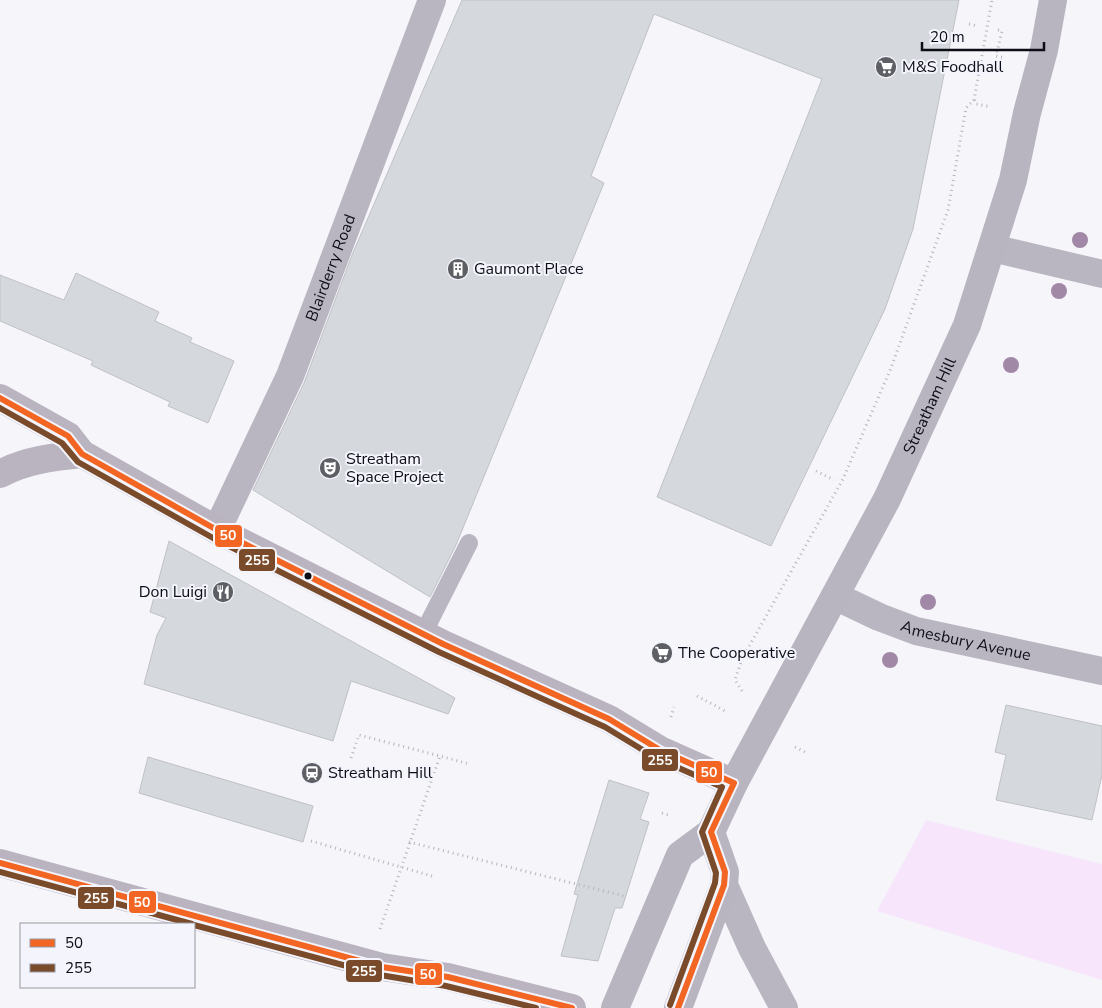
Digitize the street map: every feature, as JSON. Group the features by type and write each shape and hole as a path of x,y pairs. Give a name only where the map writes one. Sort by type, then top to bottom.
{"highway":[{"name":"Streatham Hill","path":"711,832 734,783 887,499 967,325 1013,180 1027,113 1044,50 1053,0"},
{"path":"615,1008 680,855 711,832 725,872 724,885 678,1008"}],"main road":[{"path":"0,398 68,436 82,454 217,530 423,634 609,719 660,750 734,783"},
{"path":"0,474 48,457 82,454"},
{"path":"0,863 382,967 448,977 572,1008"}],"street":[{"name":"Blairderry Road","path":"217,530 290,376 432,0"},
{"path":"992,248 1102,274"},
{"name":"Amesbury Avenue","path":"835,596 916,632 1102,671"},
{"path":"724,885 752,948 784,1008"}],"lane":[{"path":"423,634 469,543"}],"path":[{"path":"742,659 844,479 891,368 948,210 959,139 966,108 974,100 992,0"},
{"path":"969,24 977,26"},
{"path":"998,30 1002,31 996,56 1006,58"},
{"path":"974,100 976,104 991,106"},
{"path":"816,471 834,480"},
{"path":"697,696 727,712"},
{"path":"351,758 359,735 469,764"},
{"path":"795,747 807,753"},
{"path":"382,924 400,866 440,756"},
{"path":"662,812 668,815"},
{"path":"311,841 432,876"},
{"path":"410,842 577,883 625,897"}],"shaded area":[{"path":"926,820 1102,864 1102,980 877,911"}],"building":[{"name":"Gaumont Place","path":"462,0 959,0 913,229 885,309 771,546 657,497 822,79 654,14 591,176 604,183 456,545 430,597 253,490 304,383 352,255"},
{"path":"76,273 159,312 155,321 192,338 190,342 234,361 208,423 168,406 170,402 91,365 93,361 0,321 0,275 64,300"},
{"path":"169,541 455,698 448,714 351,681 333,741 144,684 157,635 166,618 150,612"},
{"path":"1006,705 1102,726 1102,775 1092,820 996,800 1006,755 995,752"},
{"path":"148,757 313,806 303,842 139,793"},
{"path":"609,780 649,793 640,819 649,822 622,908 615,908 598,961 561,956 578,895 574,894"}],"transit line":[{"name":"50","path":"0,398 68,436 82,454 217,530 443,644 609,719 660,750 734,783 711,832 725,872 724,885 678,1008"},
{"name":"255","path":"0,408 62,443 78,462 213,538 439,652 605,727 656,758 722,787 702,832 716,873 715,883 670,1005"},
{"name":"50","path":"0,863 382,967 448,977 572,1008"},
{"name":"255","path":"0,872 188,923"},
{"name":"255","path":"195,925 380,975 446,986 536,1008"}],"place":[{"name":"M&S Foodhall","path":"886,67"},
{"name":"Gaumont Place","path":"458,269"},
{"name":"Streatham Space Project","path":"330,468"},
{"name":"Don Luigi","path":"223,592"},
{"name":"The Cooperative","path":"662,653"},
{"name":"Streatham Hill","path":"312,773"}]}
